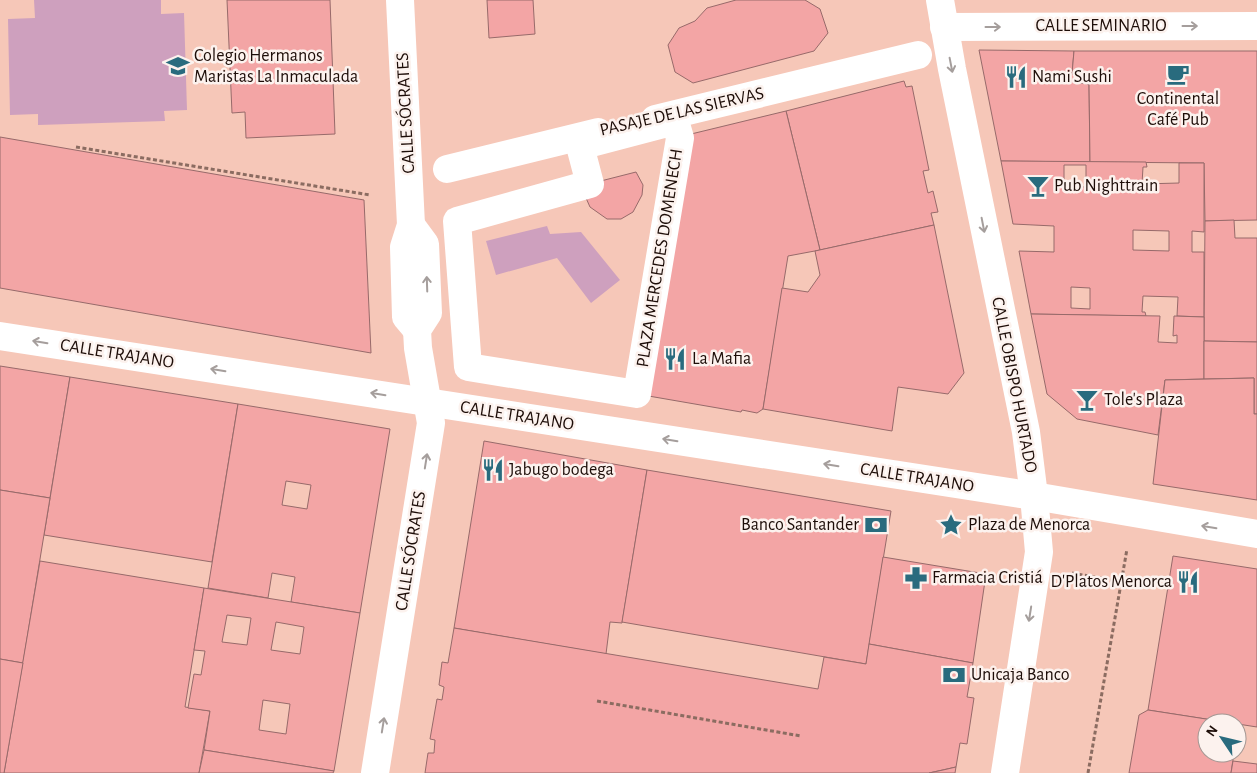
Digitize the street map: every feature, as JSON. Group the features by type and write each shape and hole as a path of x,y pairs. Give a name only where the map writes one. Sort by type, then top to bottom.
{"street":[{"name":"CALLE SÓCRATES","path":"375,773 431,423 426,402 417,330 428,312 425,244 411,225 400,0"},
{"name":"CALLE OBISPO HURTADO","path":"940,0 1026,432 1039,552 1006,773"},
{"name":"CALLE SEMINARIO","path":"944,27 1257,26"},
{"name":"PASAJE DE LAS SIERVAS","path":"446,169 672,118 918,55"},
{"name":"PLAZA MERCEDES DOMENECH","path":"672,118 632,399 468,367 457,221 590,184 580,146 672,118"},
{"name":"CALLE TRAJANO","path":"0,336 1034,496 1257,534"}],"path":[{"path":"76,147 370,195"},
{"path":"1088,773 1128,543"},
{"path":"1066,572 1122,582"},
{"path":"597,701 801,736"}],"shaded area":[{"path":"34,0 161,0 161,14 184,13 187,110 164,111 165,121 38,125 38,114 10,115 8,19 35,18"},
{"path":"547,226 550,234 581,232 620,280 591,303 557,258 496,275 486,241"}],"building":[{"path":"227,0 330,0 335,134 246,138 245,112 232,113"},
{"path":"487,0 533,0 535,34 489,38"},
{"path":"736,0 805,0 820,9 828,33 814,51 693,83 675,72 668,45 679,28 695,21 707,8"},
{"path":"979,50 1074,51 1072,74 1079,74 1080,83 1089,84 1090,162 1001,161"},
{"path":"1074,51 1257,51 1257,220 1205,221 1204,163 1090,162 1089,84 1080,83 1079,74 1072,74"},
{"path":"904,81 906,87 912,86 929,170 923,171 928,193 933,191 938,212 931,213 934,225 820,250 786,111"},
{"path":"786,111 820,250 788,256 763,409 757,413 742,410 741,412 637,394 687,135"},
{"path":"0,137 364,200 371,353 0,288"},
{"path":"1001,161 1146,162 1147,167 1143,167 1142,184 1179,183 1179,163 1204,163 1204,232 1192,231 1192,252 1204,252 1204,317 1177,316 1178,297 1143,296 1142,312 1145,312 1146,316 1031,314 1019,251 1054,252 1054,226 1013,224","holes":["1064,165 1086,165 1086,187 1064,186","1133,230 1169,231 1169,251 1133,250","1071,287 1090,288 1090,309 1071,308"]},
{"path":"636,172 643,185 642,195 633,212 621,219 607,219 590,207 586,198 585,185"},
{"path":"1234,220 1235,238 1257,238 1257,342 1204,341 1205,221"},
{"path":"934,225 964,373 948,394 898,387 892,431 763,409 782,288 808,292 820,275 815,251"},
{"path":"1031,314 1160,316 1158,342 1177,343 1177,335 1173,336 1174,316 1204,317 1204,379 1165,380 1158,435 1077,419 1047,394"},
{"path":"1204,341 1257,342 1257,414 1254,414 1254,378 1204,379"},
{"path":"0,366 70,377 50,498 0,490"},
{"path":"70,377 238,404 212,562 44,535"},
{"path":"1254,378 1254,414 1257,414 1257,500 1153,484 1165,380"},
{"path":"238,404 390,429 360,613 291,602 295,577 272,573 268,598 208,588","holes":["286,481 311,485 307,509 282,505"]},
{"path":"484,441 647,470 622,623 610,622 606,654 454,628"},
{"path":"647,470 891,511 866,664 622,622"},
{"path":"0,490 50,498 23,663 0,659"},
{"path":"1173,556 1257,569 1257,727 1247,725 1247,713 1197,713 1197,718 1148,710"},
{"path":"883,557 986,574 973,663 869,644"},
{"path":"40,561 204,588 185,707 210,711 199,773 4,773"},
{"path":"204,588 360,613 334,771 204,750 210,711 188,708 194,674 201,675 205,651 194,650","holes":["227,615 251,618 247,645 222,642","276,622 304,627 300,654 271,650","263,700 290,704 286,734 259,730"]},
{"path":"454,628 818,689 824,657 866,664 869,644 973,663 967,697 974,698 967,744 960,743 956,767 929,773 425,773 428,753 434,753 435,740 430,739 437,699 442,700 444,687 439,685 442,662 448,663"},
{"path":"0,659 23,663 4,773 0,773"},
{"path":"1148,710 1197,718 1197,763 1232,763 1231,773 1129,773 1139,715"},
{"path":"204,750 334,771 333,773 199,773"},
{"path":"1233,763 1257,764 1257,773 1231,773"},
{"path":"956,767 955,773 929,773 943,770"}],"place":[{"name":"Colegio Hermanos Maristas La Inmaculada","path":"178,66"},
{"name":"Continental Café Pub","path":"1178,74"},
{"name":"Nami Sushi","path":"1016,77"},
{"name":"Pub Nighttrain","path":"1038,186"},
{"name":"La Mafia","path":"675,359"},
{"name":"Tole's Plaza","path":"1087,400"},
{"name":"Jabugo bodega","path":"493,470"},
{"name":"Banco Santander","path":"876,525"},
{"name":"Plaza de Menorca","path":"951,525"},
{"name":"Farmacia Cristiá","path":"916,578"},
{"name":"D'Platos Menorca","path":"1188,582"},
{"name":"Unicaja Banco","path":"954,675"}]}
